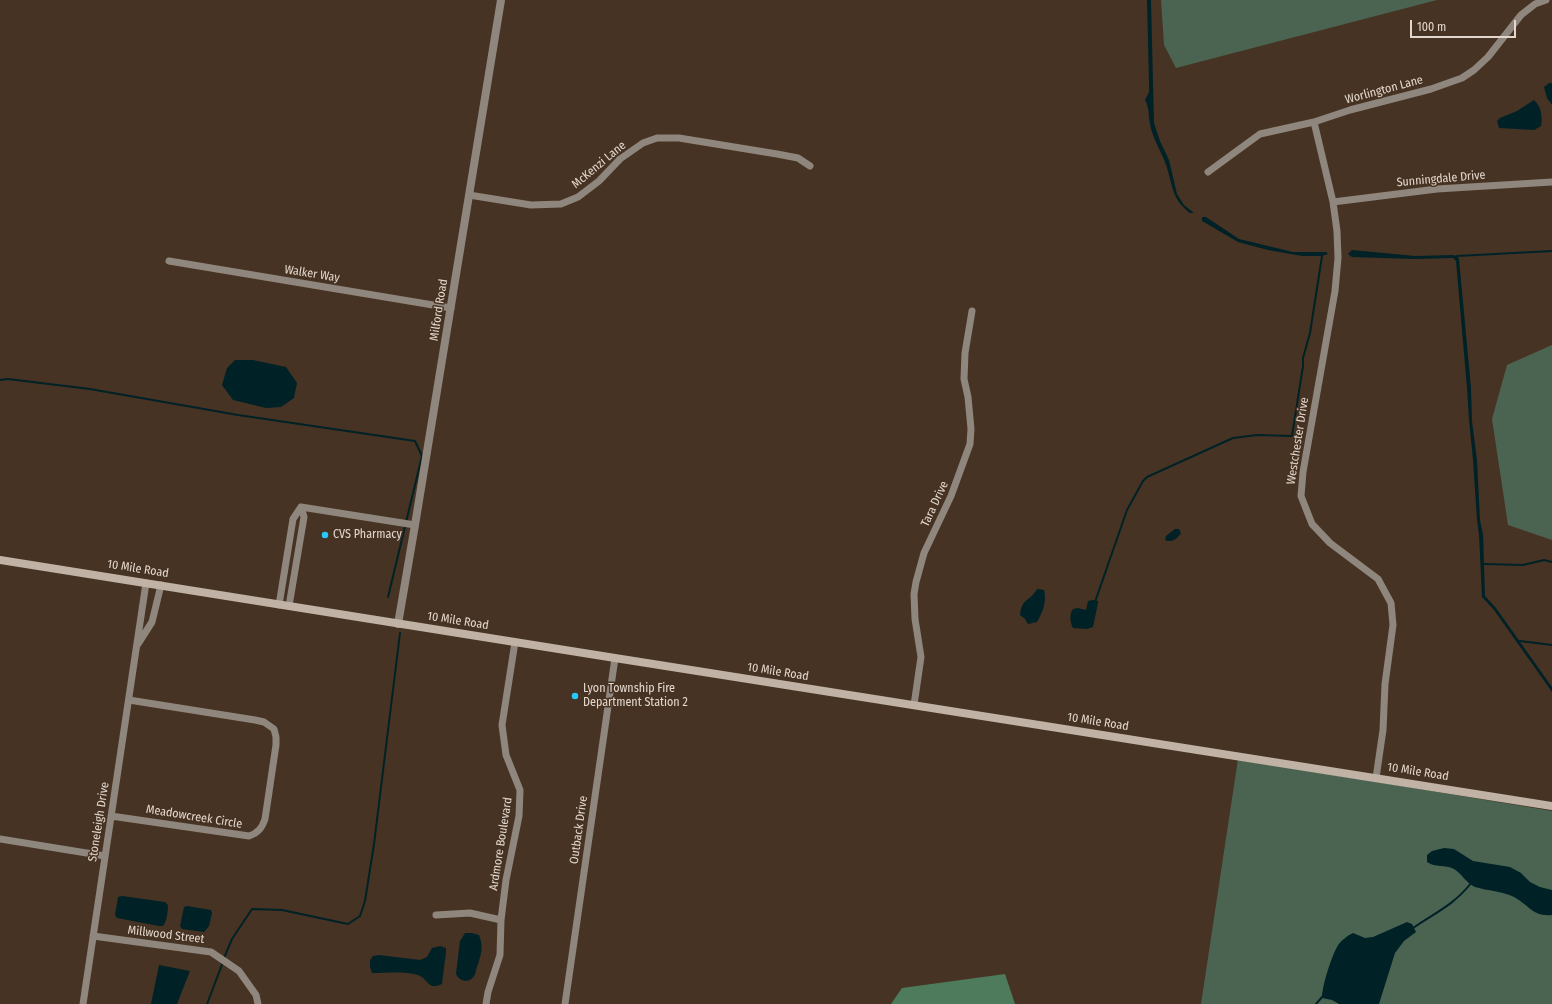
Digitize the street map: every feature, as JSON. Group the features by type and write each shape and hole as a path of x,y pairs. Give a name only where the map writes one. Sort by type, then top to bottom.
{"main road":[{"name":"10 Mile Road","path":"0,560 1552,806"}],"street":[{"name":"Milford Road","path":"398,624 501,0"},
{"name":"Worlington Lane","path":"1208,172 1260,134 1314,122 1350,110 1430,89 1462,78 1474,70 1488,57 1521,15 1536,4 1546,0"},
{"name":"Westchester Drive","path":"1314,122 1337,231 1337,274 1303,472 1301,496 1312,524 1330,543 1378,579 1391,603 1394,625 1385,684 1383,730 1376,778"},
{"name":"McKenzi Lane","path":"469,195 532,205 561,204 578,197 599,181 620,159 643,143 657,138 679,138 777,154 798,158 810,166"},
{"name":"Sunningdale Drive","path":"1332,202 1437,189 1552,182"},
{"name":"Walker Way","path":"168,261 451,308"},
{"name":"Tara Drive","path":"914,705 921,657 915,619 914,594 916,582 924,553 951,496 970,444 970,412 964,379 965,353 972,310"},
{"path":"300,507 415,525"},
{"path":"279,605 293,519 300,507"},
{"path":"289,606 304,517 300,507"},
{"name":"Stoneleigh Drive","path":"83,1004 138,644 138,628 146,583"},
{"name":"Stoneleigh Drive","path":"138,644 152,622 161,585"},
{"name":"Ardmore Boulevard","path":"486,1004 488,992 500,955 501,920 506,880 519,816 520,790 506,755 502,725 515,642"},
{"name":"Outback Drive","path":"565,1004 615,658"},
{"name":"Meadowcreek Circle","path":"111,816 249,836 257,833 262,827 265,819 276,745 274,728 264,722 255,720 129,700"},
{"path":"0,839 105,856"},
{"path":"436,915 470,913 501,920"},
{"name":"Millwood Street","path":"93,936 211,952 239,971 256,995 258,1004"}],"green space":[{"path":"1161,0 1437,0 1176,68 1164,45"},
{"path":"1552,345 1552,540 1508,525 1492,419 1507,365"},
{"path":"1238,759 1552,811 1552,1004 1201,1004"},
{"path":"1005,974 1015,1004 891,1004 902,988"}],"water":[{"path":"1147,0 1151,0 1154,123 1160,141 1169,160 1177,194 1184,205 1194,213 1190,213 1175,196 1168,170 1154,138 1149,120 1145,100 1149,92"},
{"path":"1549,83 1552,83 1552,105 1547,98 1544,87"},
{"path":"1534,100 1541,112 1541,126 1534,130 1499,128 1497,121 1500,118 1517,111"},
{"path":"1202,217 1206,217 1239,239 1293,252 1326,252 1328,254 1322,256 1302,256 1268,250 1238,242 1202,221"},
{"path":"1352,250 1415,256 1453,255 1457,256 1459,259 1471,388 1472,421 1477,460 1480,520 1483,534 1485,596 1496,608 1552,687 1552,692 1494,610 1482,597 1479,535 1456,261 1453,258 1415,259 1352,257 1348,254"},
{"path":"235,360 253,360 286,367 297,383 294,398 281,407 266,408 233,400 222,385 227,368"},
{"path":"1175,529 1179,529 1181,533 1178,537 1172,541 1165,540 1166,536"},
{"path":"1037,589 1044,590 1044,606 1037,622 1028,624 1020,615 1021,609 1024,602 1032,596"},
{"path":"1088,601 1098,601 1098,603 1093,627 1087,629 1073,628 1070,618 1073,609 1078,608 1086,610"},
{"path":"1444,848 1454,849 1473,861 1510,867 1521,873 1530,882 1540,887 1552,890 1552,915 1540,914 1509,895 1475,887 1454,869 1433,865 1427,862 1427,855 1432,851"},
{"path":"122,896 165,902 168,905 168,910 163,926 117,918 115,915 118,897"},
{"path":"187,906 211,910 212,913 209,926 204,932 182,929 180,926 184,907"},
{"path":"1407,922 1412,924 1416,932 1404,941 1395,953 1379,1004 1339,1004 1332,1000 1322,998 1325,979 1335,952 1338,945 1346,937 1353,933 1365,938 1373,937"},
{"path":"465,933 479,935 482,947 475,974 470,980 467,981 462,980 456,974 460,941"},
{"path":"440,946 446,948 446,952 442,984 437,986 431,985 422,977 413,974 372,973 370,960 373,956 379,955 420,960 427,957 432,948"},
{"path":"159,965 190,971 177,1004 151,1004"}],"waterway":[{"path":"1457,256 1552,251"},
{"path":"1095,602 1127,510 1143,481 1147,477 1233,438 1257,435 1292,436 1303,358 1310,333 1322,256"},
{"path":"0,380 8,379 90,389 238,415 415,441 422,456 388,597"},
{"path":"1484,564 1523,565 1544,560 1552,562"},
{"path":"224,958 232,939 252,909 282,910 348,924 360,916 365,901 374,844 400,633"},
{"path":"1520,641 1552,645"},
{"path":"1413,928 1451,903 1472,882"},
{"path":"207,1004 223,962"},
{"path":"1316,1004 1323,996"}],"place":[{"name":"CVS Pharmacy","path":"325,535"},
{"name":"Lyon Township Fire Department Station 2","path":"575,696"}]}
